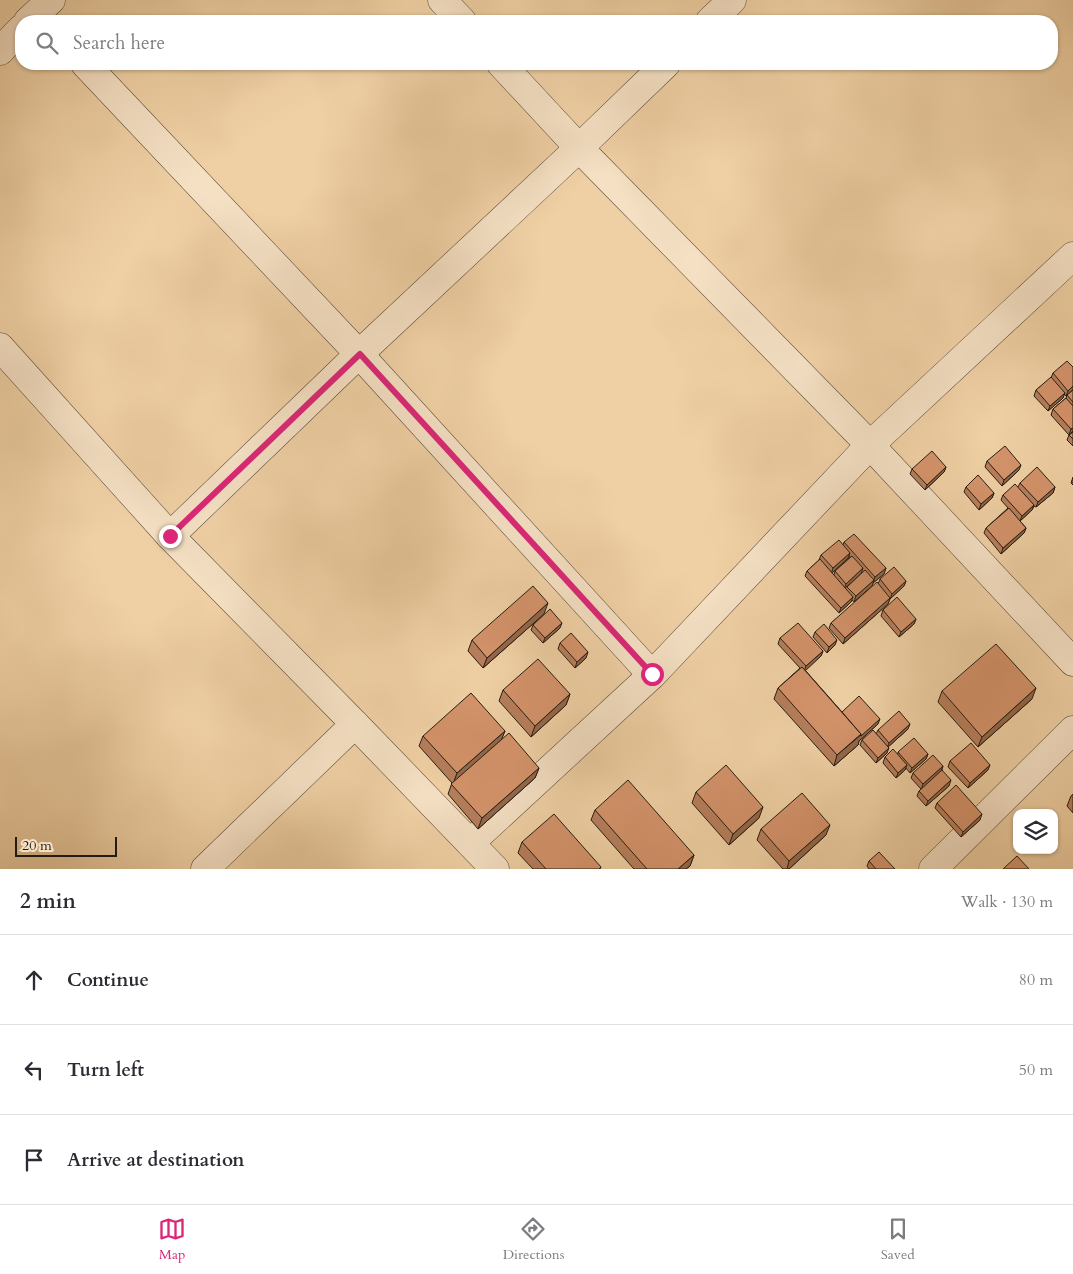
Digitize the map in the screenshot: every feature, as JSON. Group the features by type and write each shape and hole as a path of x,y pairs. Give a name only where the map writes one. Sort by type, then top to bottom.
{"street":[{"path":"442,0 456,15"},
{"path":"716,15 732,0"},
{"path":"0,50 15,35"},
{"path":"91,70 360,354 652,674"},
{"path":"507,70 579,148 870,446 1073,662"},
{"path":"170,536 660,70"},
{"path":"470,843 652,674 870,446 1073,256"},
{"path":"0,347 170,536 494,869"},
{"path":"205,869 355,724"},
{"path":"933,869 1073,730"}],"building":[{"path":"1067,361 1073,367 1073,386 1068,391 1053,373"},
{"path":"1051,377 1065,393 1050,406 1036,390"},
{"path":"1073,390 1073,402 1067,395"},
{"path":"1066,398 1073,406 1073,428 1071,429 1053,409"},
{"path":"1005,446 1021,465 1004,480 987,461"},
{"path":"932,451 946,467 927,485 912,469"},
{"path":"1037,467 1055,487 1038,502 1020,483"},
{"path":"978,475 994,493 981,504 966,487"},
{"path":"1015,484 1034,505 1022,516 1003,495"},
{"path":"1009,508 1026,528 1003,548 986,528"},
{"path":"854,534 886,568 875,577 844,542"},
{"path":"839,540 850,553 833,568 821,555"},
{"path":"852,556 863,568 846,584 835,571"},
{"path":"820,559 853,597 841,608 807,571"},
{"path":"894,567 906,581 892,594 880,579"},
{"path":"865,570 874,580 856,596 847,587"},
{"path":"877,582 890,598 845,638 831,623"},
{"path":"533,586 548,603 487,658 472,640"},
{"path":"897,597 916,619 901,632 883,610"},
{"path":"550,609 562,623 545,638 533,625"},
{"path":"798,623 823,651 806,666 780,638"},
{"path":"824,624 837,640 829,647 815,632"},
{"path":"571,633 588,652 577,662 560,643"},
{"path":"996,644 1036,688 982,737 942,691"},
{"path":"538,659 570,694 535,726 503,690"},
{"path":"802,667 861,734 837,755 778,688"},
{"path":"471,693 505,731 457,773 423,736"},
{"path":"859,696 880,719 861,736 842,712"},
{"path":"899,711 910,724 889,743 878,730"},
{"path":"873,730 889,748 878,758 862,740"},
{"path":"509,733 539,768 482,818 451,784"},
{"path":"914,738 928,754 912,768 898,752"},
{"path":"971,743 990,765 970,783 950,761"},
{"path":"893,749 907,765 898,773 885,757"},
{"path":"933,755 943,766 923,784 913,773"},
{"path":"726,765 763,807 733,834 696,792"},
{"path":"942,770 951,780 928,801 919,791"},
{"path":"628,780 694,855 678,869 647,869 595,810"},
{"path":"956,785 982,814 963,832 937,803"},
{"path":"802,793 830,825 789,861 761,829"},
{"path":"554,814 601,867 599,869 546,869 522,842"},
{"path":"879,852 895,869 876,869 869,861"},
{"path":"1017,856 1029,869 1003,869"}],"route":[{"path":"170,536 360,354 652,674"}]}
